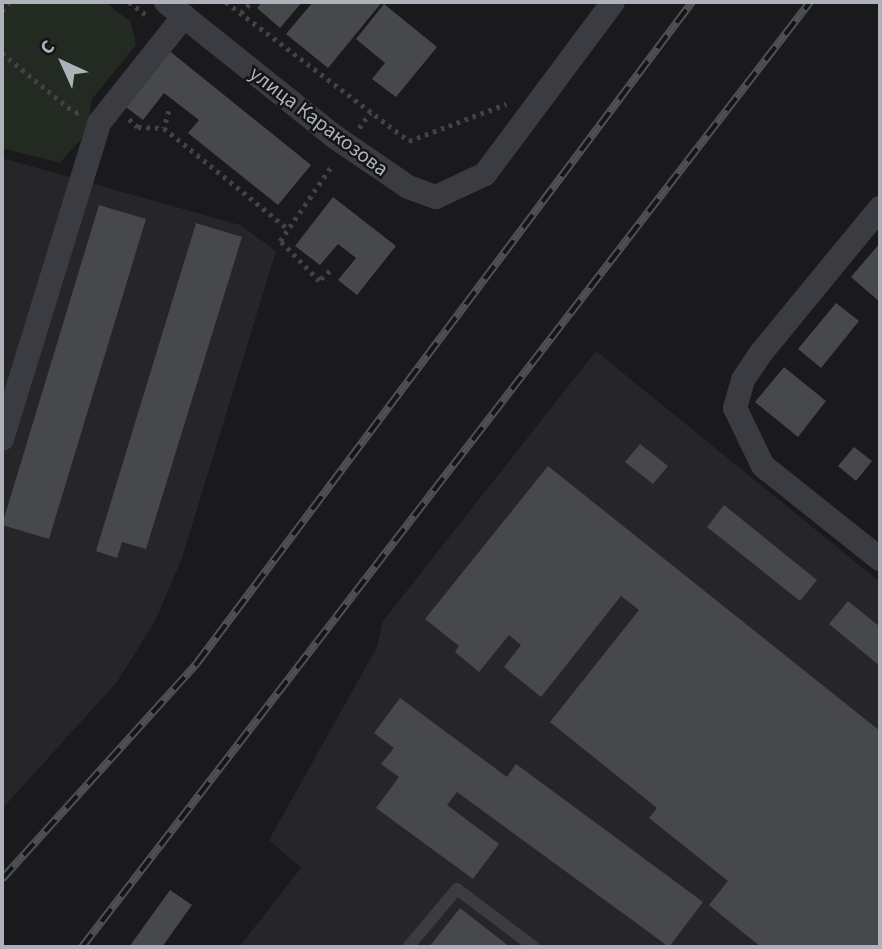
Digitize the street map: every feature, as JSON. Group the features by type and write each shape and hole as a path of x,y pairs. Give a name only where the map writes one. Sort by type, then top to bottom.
{"street":[{"path":"552,84 613,2"},
{"path":"2,439 99,123 175,9"},
{"name":"улица Каракозова","path":"175,9 347,145 408,187 436,197 485,174 552,84"},
{"path":"880,208 743,380 735,408 763,466 880,559"}],"lane":[{"path":"408,947 457,889 534,947"}],"path":[{"path":"2,11 9,2"},
{"path":"226,2 409,141 552,84"},
{"path":"241,13 251,2"},
{"path":"2,53 75,113 112,106 138,127 164,128 287,228"},
{"path":"164,128 169,111"},
{"path":"330,271 319,281 280,241 370,113"}],"shaded area":[{"path":"2,2 105,2 131,22 136,45 92,99 86,133 60,163 2,148"},
{"path":"2,158 240,225 276,251 182,558 155,621 117,682 2,809"},
{"path":"596,351 880,582 880,947 239,947 301,868 269,840 377,647 383,621"}],"building":[{"path":"262,2 302,2 280,28 257,8"},
{"path":"313,2 382,2 328,68 286,34"},
{"path":"384,4 437,47 396,97 372,79 385,63 356,39"},
{"path":"167,49 311,165 278,205 188,133 199,120 164,93 143,120 123,105"},
{"path":"333,197 396,246 357,295 338,280 356,258 338,244 320,265 295,246"},
{"path":"99,205 146,219 49,539 2,525"},
{"path":"196,223 242,237 146,549 122,542 117,558 96,551"},
{"path":"880,243 880,302 851,277"},
{"path":"836,303 859,321 821,368 798,349"},
{"path":"784,367 826,401 798,437 755,402"},
{"path":"640,444 668,466 653,484 625,462"},
{"path":"854,447 872,461 856,481 838,466"},
{"path":"548,466 880,731 880,947 761,947 709,905 728,881 649,818 657,808 550,722 639,610 621,596 541,697 504,667 521,645 509,635 479,672 455,652 459,646 425,619"},
{"path":"724,505 817,580 800,601 707,527"},
{"path":"848,601 880,627 880,666 829,624"},
{"path":"400,698 507,777 516,764 703,902 669,947 457,792 447,805 499,844 473,879 376,808 399,777 381,764 394,748 374,733"},
{"path":"170,890 192,905 162,947 129,947"},
{"path":"460,908 510,947 429,947"}],"railway":[{"path":"2,879 197,663 692,2"},
{"path":"82,947 810,2"}]}
